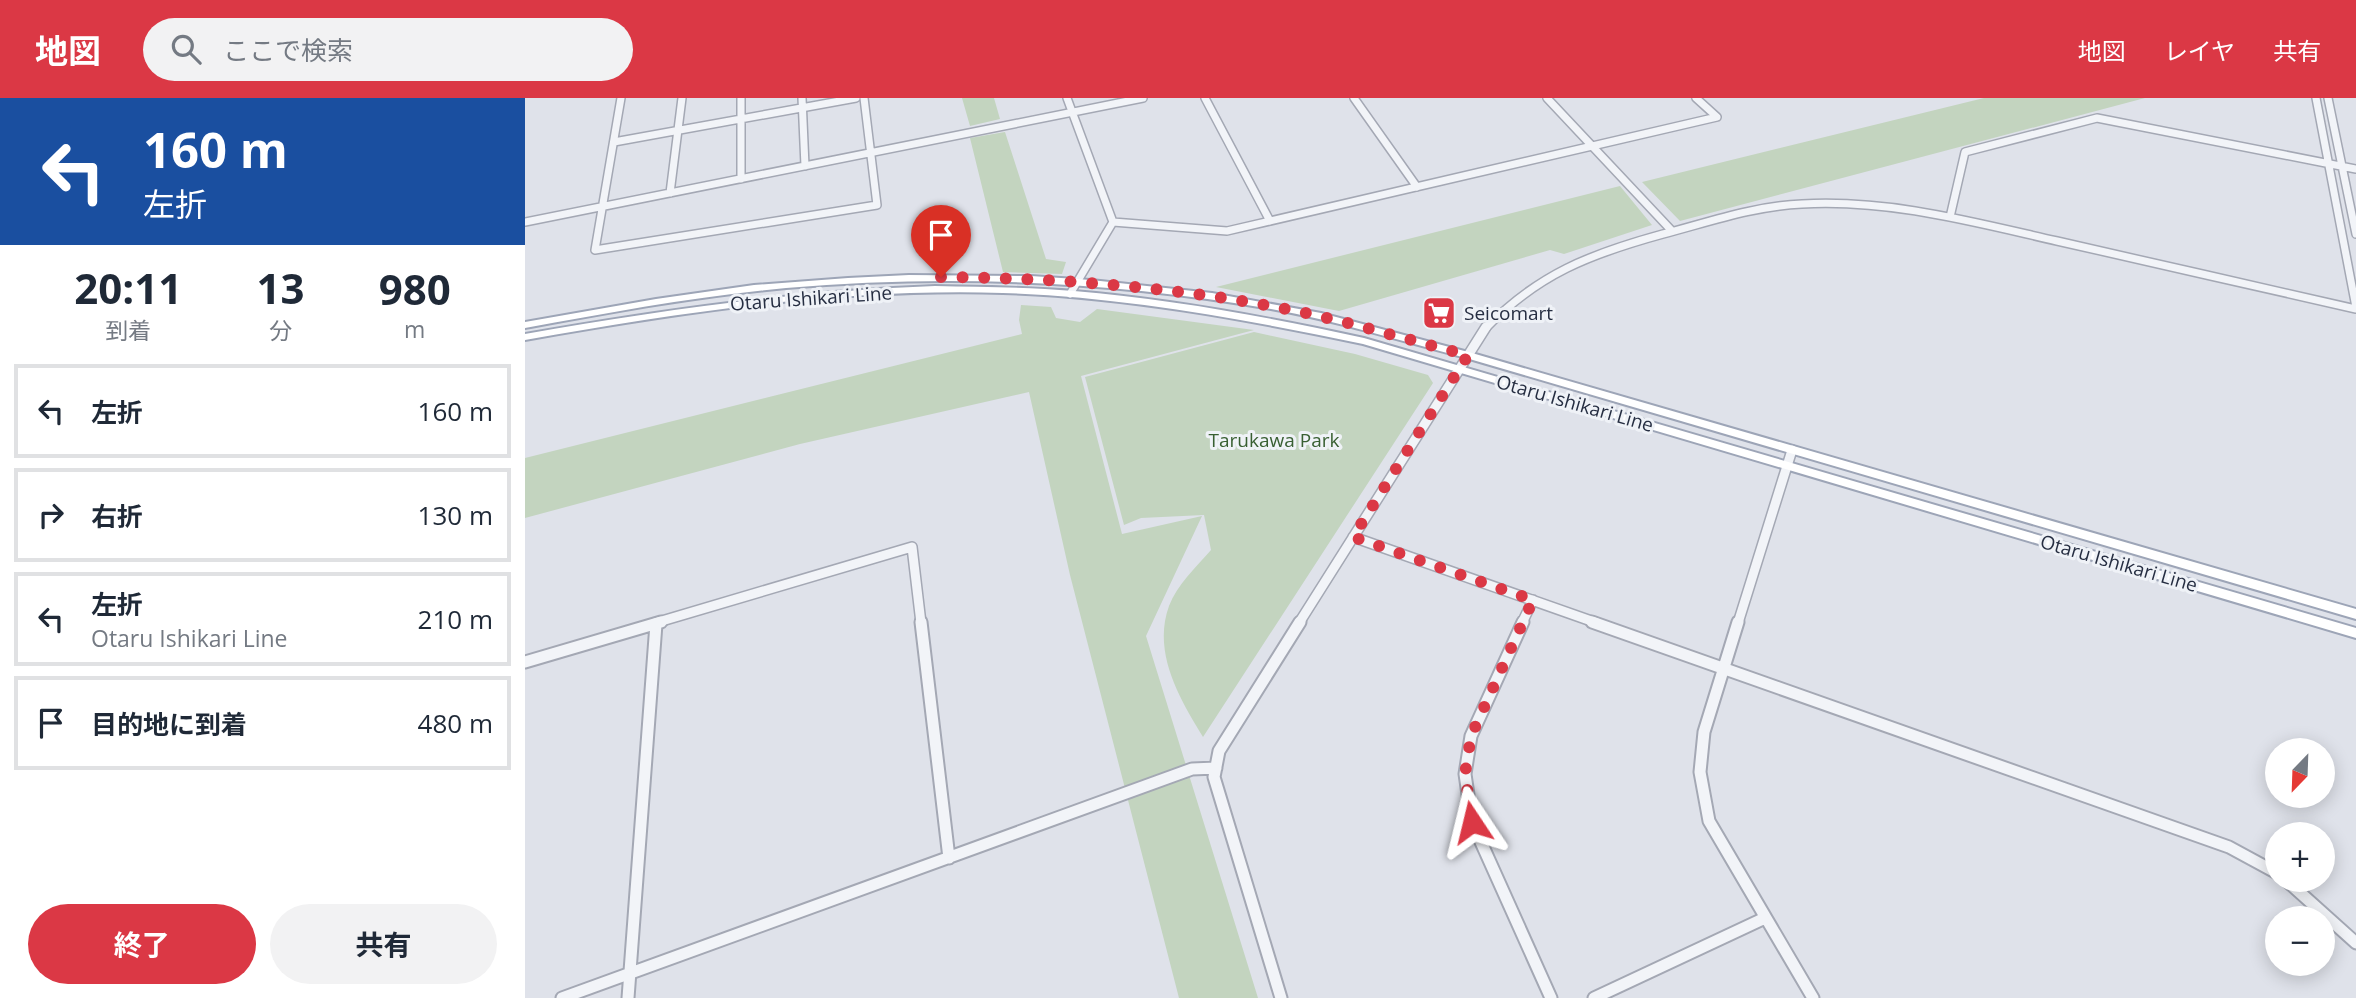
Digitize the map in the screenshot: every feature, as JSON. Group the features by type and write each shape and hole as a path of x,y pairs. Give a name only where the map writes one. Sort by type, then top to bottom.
{"main road":[{"name":"Otaru Ishikari Line","path":"525,325 645,303 786,285 941,277 1079,281 1163,289 1276,307 1468,355 2356,614"},
{"name":"Otaru Ishikari Line","path":"525,337 633,317 780,299 935,290 1069,293 1261,318 1364,341 2356,633"}],"street":[{"path":"621,98 595,250 877,205 864,98"},
{"path":"671,191 682,98"},
{"path":"740,177 741,98"},
{"path":"802,98 805,164"},
{"path":"614,142 856,98"},
{"path":"1067,98 1113,222"},
{"path":"1071,111 1125,98"},
{"path":"525,220 1143,98"},
{"path":"1205,98 1270,221"},
{"path":"1354,98 1417,187"},
{"path":"1547,98 1672,232"},
{"path":"1113,222 1218,232 1270,221 1717,117 1696,98"},
{"path":"1281,998 1214,777 1219,751 1468,355 1499,313 1538,280 1583,257 1750,211 1804,204 1879,205 1950,217 2356,308 2316,98"},
{"path":"2328,98 2356,234"},
{"path":"1950,217 1965,152 2088,118 2356,169"},
{"path":"1069,293 1079,281 1113,222"},
{"path":"1791,450 1700,752 1703,798 1709,821 1813,998"},
{"path":"1353,537 2229,847 2265,866"},
{"path":"525,662 912,547 949,858"},
{"path":"1533,600 1471,736 1465,774 1472,822 1551,998"},
{"path":"628,998 656,624"},
{"path":"562,998 1192,769 1216,768"},
{"path":"2299,892 2356,943"},
{"path":"1594,998 1765,918"}],"green space":[{"path":"962,98 994,98 1000,119 970,126"},
{"path":"1984,98 2145,98 1680,221 1642,182"},
{"path":"1005,132 1046,259 1066,262 1062,274 1003,272 970,138"},
{"path":"1620,186 1652,225 1564,254 1550,250 1339,311 1216,287"},
{"path":"1021,305 1051,307 1056,318 1080,322 1097,309 1254,330 1081,376 1122,534 1202,516 1146,636 1258,998 1179,998 1070,575 1029,392 800,444 525,518 525,458 1022,334 1019,320"},
{"name":"Tarukawa Park","path":"1254,332 1355,354 1428,375 1433,383 1203,737 1171,675 1164,641 1165,624 1172,598 1187,576 1211,550 1204,515 1141,518 1124,525 1085,377"}],"building":[{"path":"1432,298 1452,303 1447,311 1427,305"}],"place":[{"name":"Seicomart","path":"1439,313"}],"route":[{"path":"941,277 1025,278 1163,289 1319,316 1468,355 1353,537 1533,600 1471,736 1465,774 1472,822"}]}
